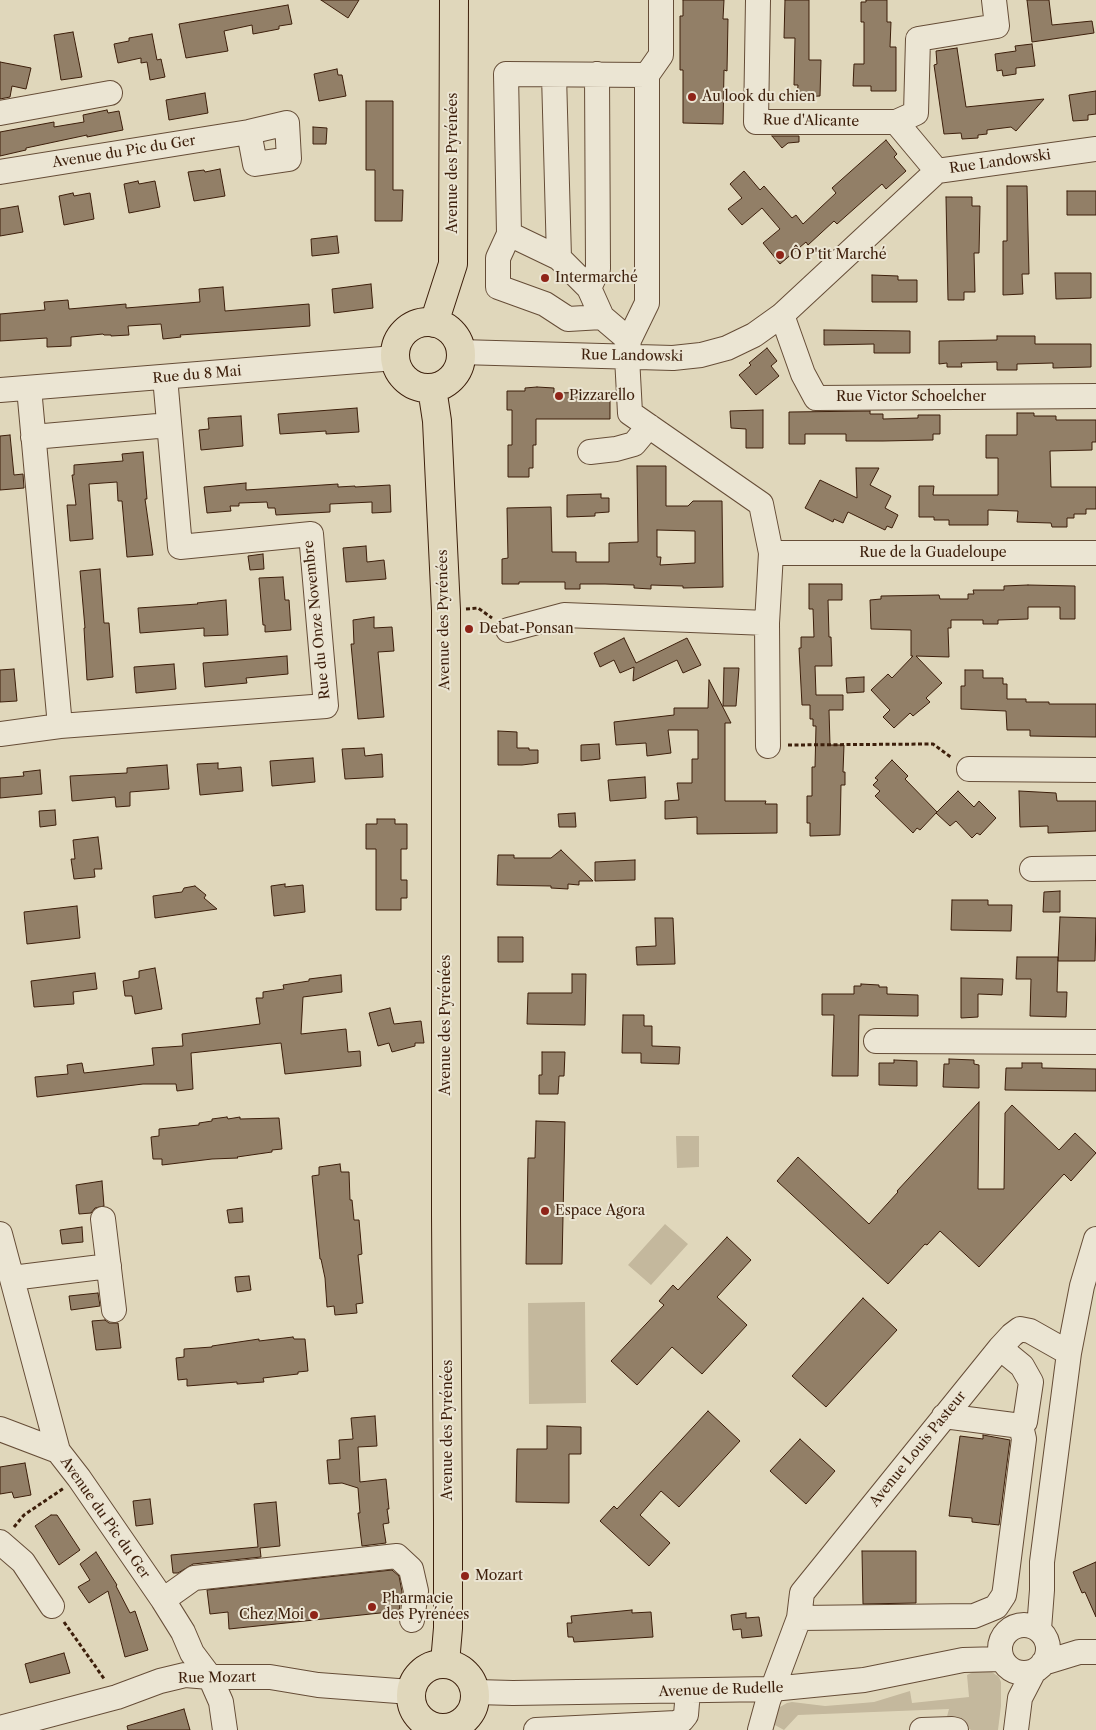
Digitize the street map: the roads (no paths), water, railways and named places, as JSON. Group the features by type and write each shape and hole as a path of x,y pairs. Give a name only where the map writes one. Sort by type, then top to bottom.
{"main road":[{"name":"Avenue des Pyrénées","path":"434,323 453,264 454,0"},
{"path":"424,322 444,326 458,342 460,352 459,365 453,376 444,384 432,388 417,386 403,378 395,358 395,348 399,339 414,325 424,322"},
{"name":"Avenue des Pyrénées","path":"432,388 437,421 446,610 448,1531 446,1663"},
{"path":"446,1663 466,1672 476,1692 473,1710 461,1723 444,1729 426,1724 414,1710 411,1692 417,1677 429,1666 446,1663"}],"street":[{"path":"661,0 661,55 647,75 647,303 628,348 630,413 761,504 771,553 767,623 768,746"},
{"name":"Rue d'Alicante","path":"758,0 756,122 896,122"},
{"path":"937,171 896,122 916,113 918,39 998,26 994,0"},
{"path":"602,317 568,319 545,304 498,288 498,258 510,234 506,74 647,75"},
{"path":"554,74 559,258"},
{"path":"589,288 598,269 597,74"},
{"path":"0,113 110,93"},
{"name":"Avenue du Pic du Ger","path":"0,172 249,132"},
{"name":"Rue Landowski","path":"460,352 628,348 673,358 701,355 727,348 754,335 782,315 937,171 1096,148"},
{"path":"510,234 559,258 589,288 602,317 628,348"},
{"name":"Rue Victor Schoelcher","path":"782,315 803,374 816,398 1096,396"},
{"name":"Rue du 8 Mai","path":"0,390 395,358"},
{"name":"Rue du Onze Novembre","path":"0,734 60,726 326,706 311,534 180,547 165,377"},
{"path":"29,388 60,726"},
{"path":"33,437 169,424"},
{"path":"590,452 616,449 634,444 649,426"},
{"name":"Rue de la Guadeloupe","path":"771,553 1096,553"},
{"path":"508,630 564,615 767,623"},
{"path":"969,769 1096,770"},
{"path":"1032,869 1096,868"},
{"path":"876,1041 1096,1042"},
{"path":"103,1220 114,1310"},
{"name":"Avenue du Pic du Ger","path":"0,1234 58,1451 79,1478 163,1600 183,1632 192,1653 210,1677 221,1702 225,1730"},
{"path":"1034,1632 1042,1590 1042,1562 1069,1353 1082,1286 1096,1239"},
{"path":"12,1278 109,1266"},
{"name":"Avenue Louis Pasteur","path":"760,1730 772,1689 799,1618 802,1593 944,1416 1000,1348 1020,1329 1030,1331 1069,1353"},
{"path":"944,1416 1021,1426 1026,1422 1031,1382 1022,1366 1000,1348"},
{"path":"799,1618 974,1616 996,1606 1004,1595 1005,1589 1024,1440 1021,1426"},
{"path":"0,1429 58,1451"},
{"path":"1,1542 23,1562 52,1606"},
{"path":"163,1600 194,1578 397,1556 411,1569 416,1591 412,1620"},
{"path":"1016,1730 1020,1698 1019,1661 1005,1634 1034,1632"},
{"path":"1019,1661 1048,1649 1034,1632"},
{"name":"Avenue de Rudelle","path":"1034,1632 1087,1652"},
{"name":"Avenue de Rudelle","path":"476,1692 772,1689 864,1680 963,1660 1019,1661 1087,1652"},
{"name":"Rue Mozart","path":"0,1728 185,1675 270,1677 318,1684 411,1692"},
{"path":"536,1730 676,1723 682,1720 686,1714 688,1691"},
{"path":"922,1730 952,1728 956,1730"}],"place":[{"name":"Au look du chien","path":"692,97"},
{"name":"Ô P'tit Marché","path":"780,255"},
{"name":"Intermarché","path":"545,278"},
{"name":"Pizzarello","path":"559,396"},
{"name":"Debat-Ponsan","path":"469,629"},
{"name":"Espace Agora","path":"545,1211"},
{"name":"Mozart","path":"465,1576"},
{"name":"Pharmacie des Pyrénées","path":"372,1607"},
{"name":"Chez Moi","path":"314,1615"}]}
